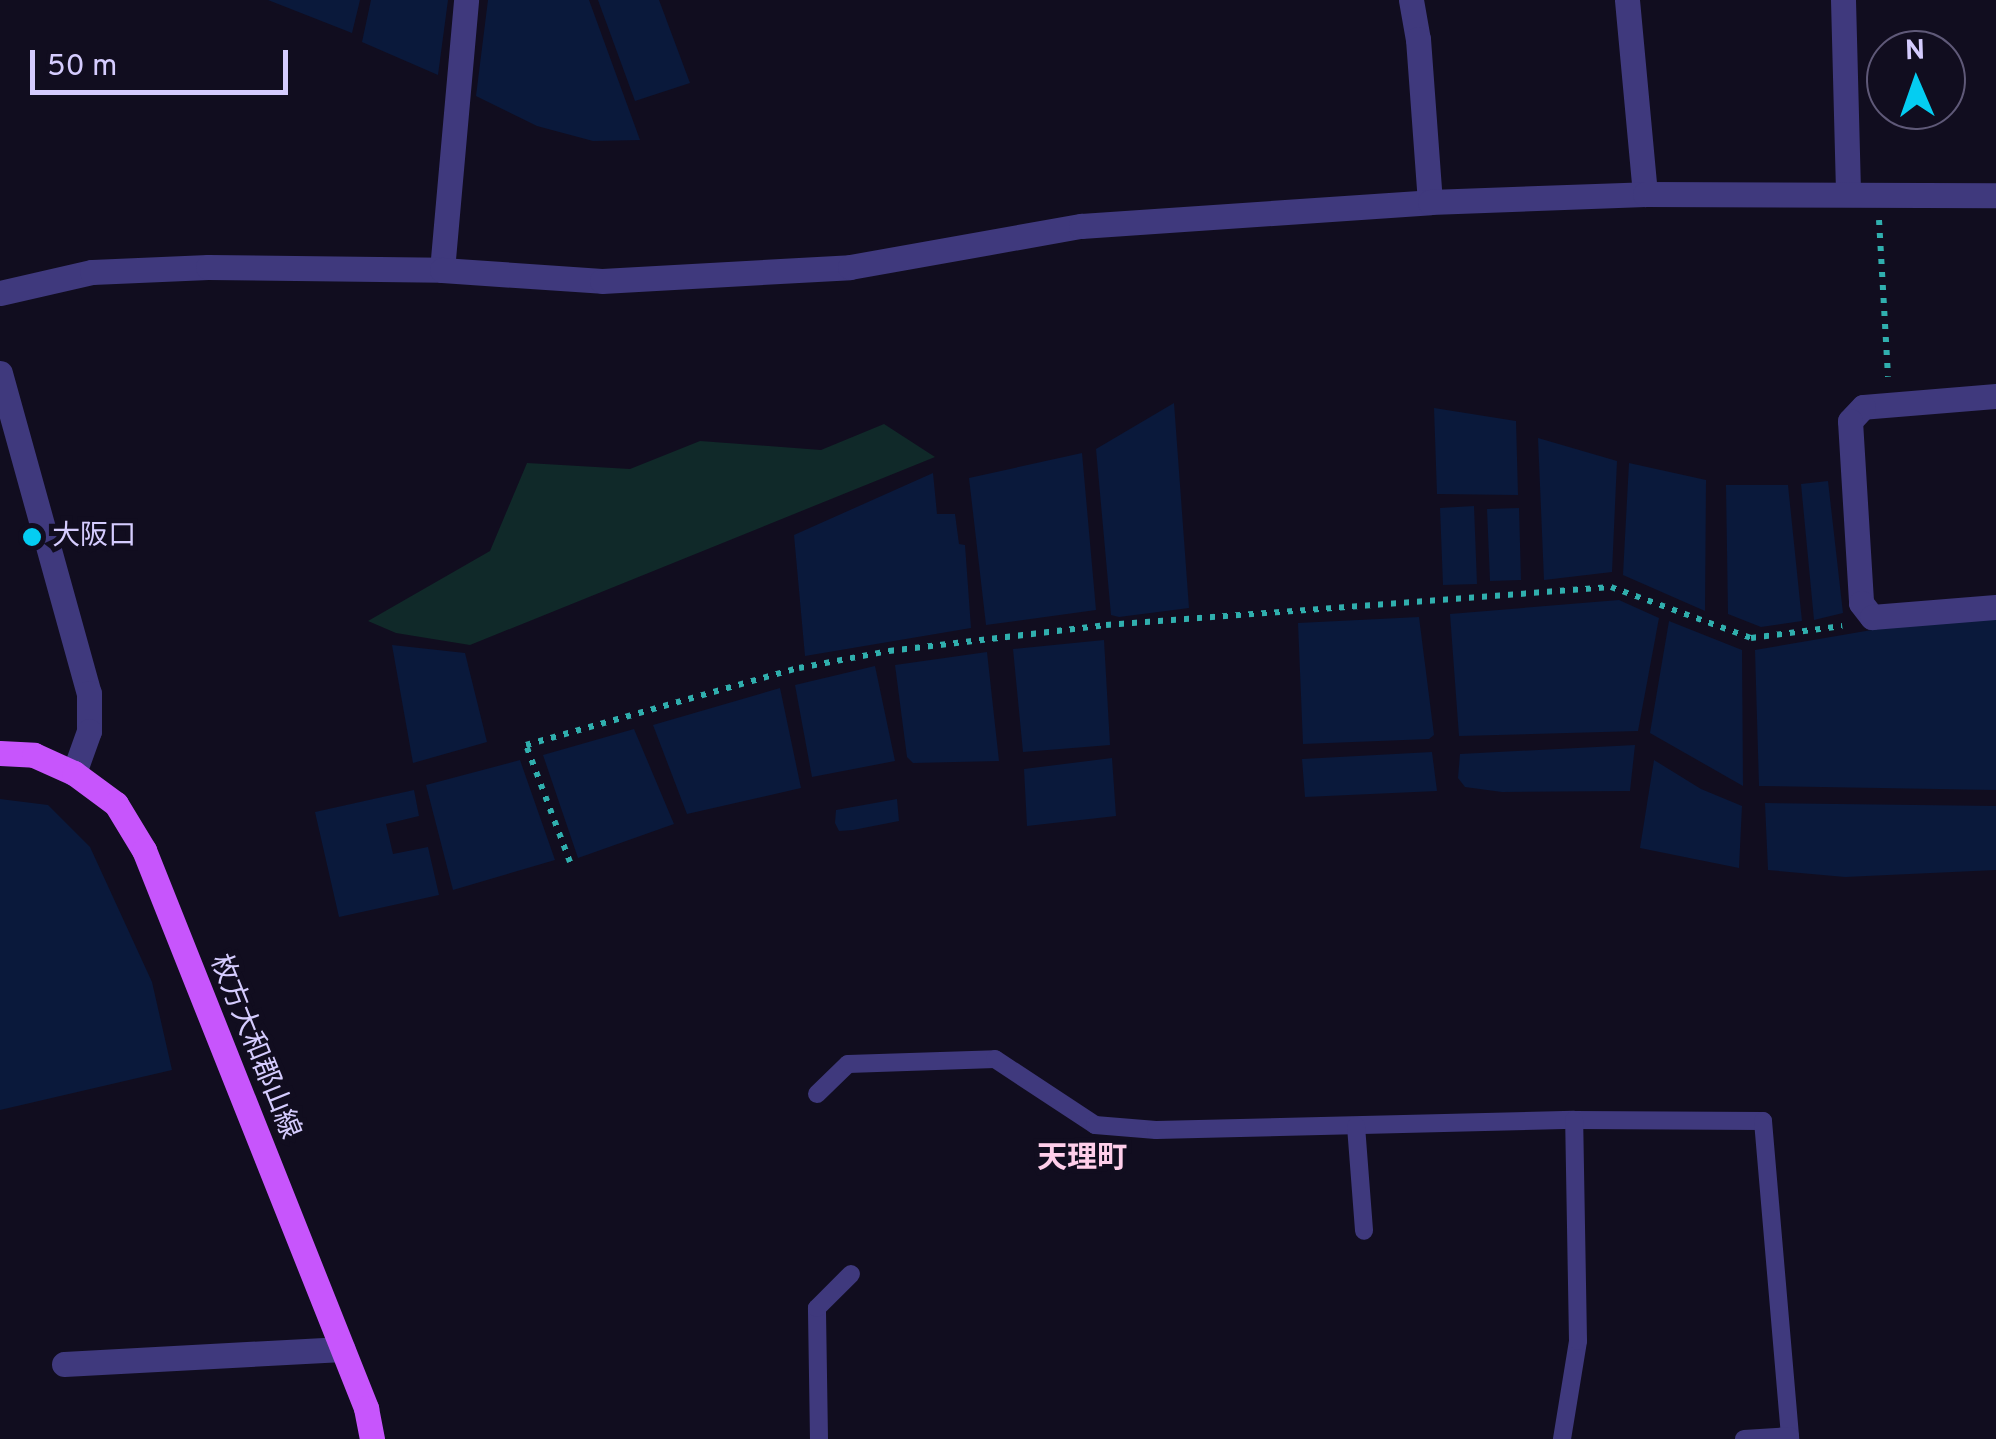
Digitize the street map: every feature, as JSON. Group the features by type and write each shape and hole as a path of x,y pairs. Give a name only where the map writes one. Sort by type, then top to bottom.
{"main road":[{"name":"枚方大和郡山線","path":"0,753 34,755 74,773 116,804 144,850 366,1408 372,1439"}],"street":[{"path":"442,270 466,0"},
{"path":"1410,0 1418,39 1430,202"},
{"path":"1627,0 1645,194"},
{"path":"1843,0 1848,193"},
{"path":"0,292 92,272 208,267 442,270 602,282 850,266 1081,226 1430,202 1645,194 1996,195"},
{"path":"0,373 88,693 89,730 74,773"},
{"path":"1996,396 1863,407 1850,421 1862,603 1872,617 1996,606"},
{"path":"64,1364 343,1349"}],"lane":[{"path":"817,1094 848,1064 995,1059 1095,1125 1156,1130 1574,1120 1763,1120 1790,1437 1744,1439"},
{"path":"1562,1439 1578,1341 1574,1120"},
{"path":"1356,1126 1364,1231"},
{"path":"819,1439 817,1308 851,1274"}],"path":[{"path":"1878,194 1889,405"},
{"path":"570,862 526,744 798,668 889,650 1106,625 1611,587 1751,638 1823,631 1872,617"}],"green space":[{"path":"884,424 935,457 470,645 396,633 368,621 490,551 527,463 630,469 700,441 821,450"}],"water":[{"path":"268,0 360,0 352,33"},
{"path":"371,0 448,0 438,75 362,42"},
{"path":"488,0 589,0 640,140 593,141 537,126 476,96"},
{"path":"598,0 659,0 690,83 635,101"},
{"path":"1174,403 1189,608 1111,615 1096,449"},
{"path":"1434,408 1516,421 1518,495 1437,494"},
{"path":"1538,438 1617,461 1612,572 1544,580"},
{"path":"1082,453 1096,610 986,625 969,478"},
{"path":"1629,463 1706,480 1705,611 1623,575"},
{"path":"933,473 937,514 955,514 959,544 965,545 971,628 805,656 794,535"},
{"path":"1828,481 1843,613 1814,620 1801,484"},
{"path":"1726,485 1788,485 1802,621 1761,627 1728,614"},
{"path":"1474,506 1477,584 1443,585 1440,508"},
{"path":"1519,508 1521,580 1490,581 1487,509"},
{"path":"1619,600 1659,618 1638,731 1459,736 1450,614"},
{"path":"1419,617 1434,735 1429,739 1303,744 1298,623"},
{"path":"1996,619 1996,790 1759,786 1755,650 1895,626"},
{"path":"1669,621 1742,650 1743,786 1650,733"},
{"path":"1104,640 1110,745 1023,752 1013,649"},
{"path":"392,645 465,653 487,742 413,763"},
{"path":"987,652 999,761 913,763 907,757 895,665"},
{"path":"875,666 895,761 812,777 795,685"},
{"path":"780,688 801,788 687,814 653,725"},
{"path":"634,729 674,824 578,858 543,755"},
{"path":"1635,745 1630,791 1502,792 1465,787 1458,778 1460,754"},
{"path":"1432,752 1437,791 1305,797 1302,759"},
{"path":"1112,758 1116,816 1027,826 1024,769"},
{"path":"520,760 555,860 453,890 426,785"},
{"path":"1654,760 1701,789 1742,806 1739,868 1640,848"},
{"path":"414,790 419,816 386,824 393,854 428,847 439,895 339,917 315,812"},
{"path":"0,799 48,805 90,847 152,982 172,1070 0,1110"},
{"path":"897,799 899,821 839,831 835,823 836,810"},
{"path":"1765,803 1996,806 1996,870 1845,877 1768,870"}],"place":[{"name":"大阪口","path":"32,537"}],"district":[{"name":"天理町","path":"1082,1160"}]}
